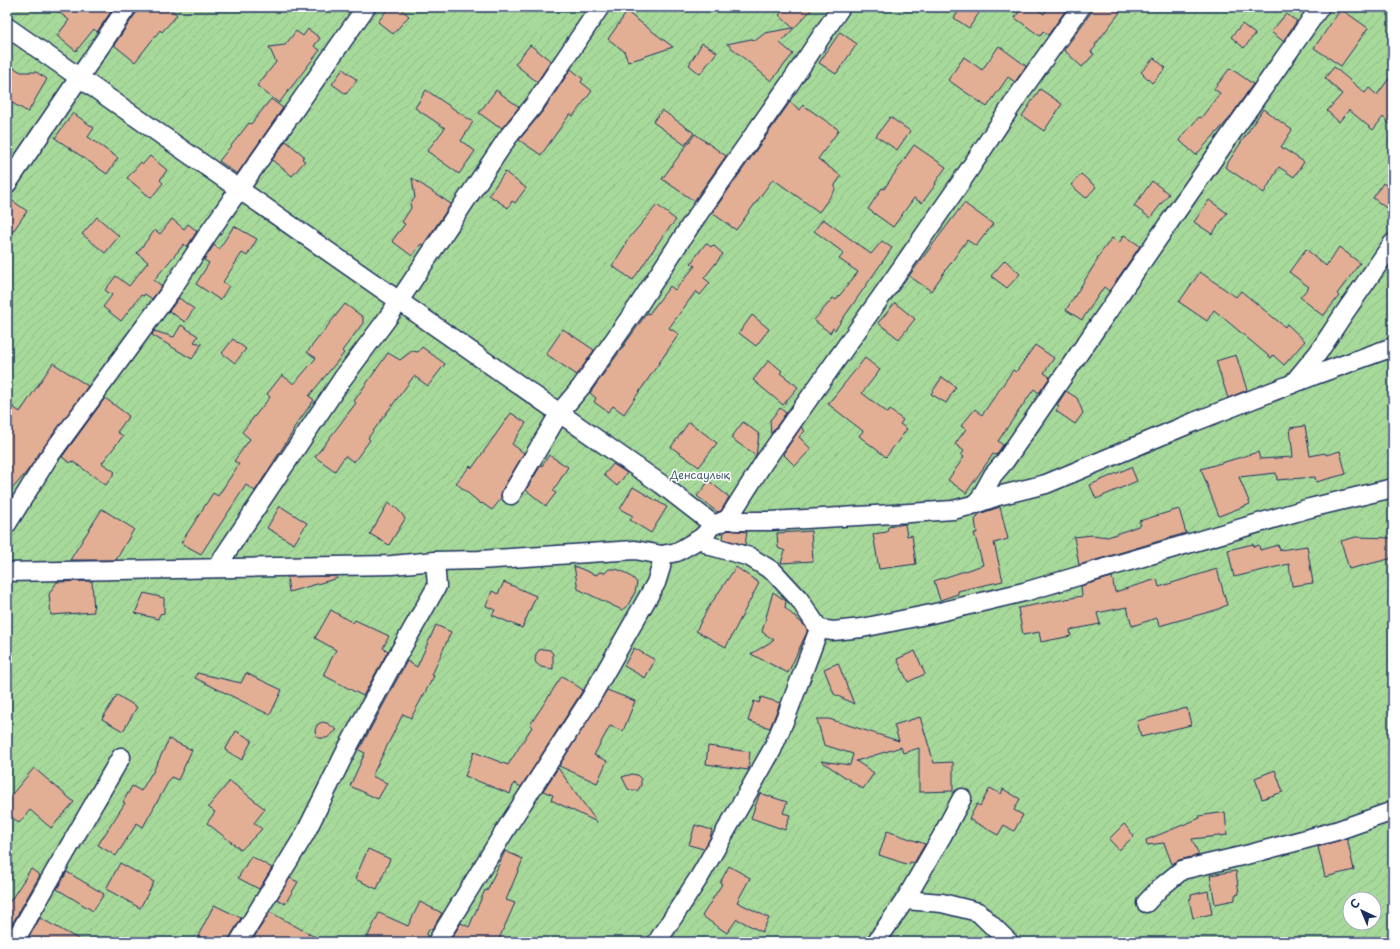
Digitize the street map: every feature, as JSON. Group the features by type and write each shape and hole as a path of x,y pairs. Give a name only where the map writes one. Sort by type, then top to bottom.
{"street":[{"path":"7,184 127,7"},
{"path":"7,524 48,458 170,292 366,7"},
{"path":"216,568 343,378 387,319 508,137 534,105 600,7"},
{"path":"511,495 560,412 581,388 638,306 728,171 798,72 841,7"},
{"path":"7,572 392,564 487,560 635,550 662,555 676,552 701,538 721,522 893,280 961,182 1022,90 1081,7"},
{"path":"977,504 993,475 1005,461 1320,7"},
{"path":"7,27 661,484 721,522 771,521 953,510 977,504 998,496 1046,484 1127,449 1292,384 1393,347"},
{"path":"1292,384 1318,353 1393,243"},
{"path":"818,629 833,631 862,628 931,614 1024,592 1310,508 1393,488"},
{"path":"701,538 711,546 750,557 774,572 799,599 818,629"},
{"path":"437,942 509,824 590,698 656,583 661,567 662,555"},
{"path":"239,942 304,834 351,741 436,586 435,562"},
{"path":"657,942 700,876 772,750 788,712 818,629"},
{"path":"14,942 121,757"},
{"path":"876,942 905,900 962,798"},
{"path":"1146,903 1160,888 1182,870 1336,831 1393,811"},
{"path":"905,900 942,903 978,912 1010,942"}],"green space":[{"name":"Денсаулық","path":"7,7 1393,7 1393,942 7,942"}],"building":[{"path":"52,7 114,7 97,32 94,29 76,51 57,36 69,20"},
{"path":"137,7 168,7 177,15 162,32 160,30 135,62 114,45 136,13"},
{"path":"389,7 399,7 409,16 393,34 378,22"},
{"path":"786,7 814,7 780,43 793,54 771,81 727,44 751,39 756,40 765,33 793,28 779,15"},
{"path":"962,7 983,7 969,28 954,18"},
{"path":"1022,7 1033,7 1044,14 1048,7 1068,7 1048,35 1043,31 1040,36 1015,18"},
{"path":"1095,7 1124,7 1095,45 1096,46 1091,52 1094,54 1082,67 1064,50"},
{"path":"1341,9 1368,28 1341,66 1314,48"},
{"path":"627,12 673,47 628,62 624,51 608,39"},
{"path":"1286,14 1297,21 1283,41 1271,32"},
{"path":"1242,24 1255,34 1244,48 1231,37"},
{"path":"308,29 320,38 314,46 320,50 279,103 257,86 276,62 269,47 285,45 296,31 303,36"},
{"path":"840,32 857,44 836,74 819,63"},
{"path":"702,43 717,52 700,74 689,65"},
{"path":"530,45 551,61 537,82 515,64"},
{"path":"999,46 1026,66 1015,82 1008,77 987,107 948,80 964,57 982,70"},
{"path":"1154,58 1166,68 1152,83 1141,72"},
{"path":"7,64 21,72 36,72 47,79 28,112 7,100"},
{"path":"1334,67 1365,93 1369,88 1377,95 1393,73 1393,127 1383,117 1373,130 1349,110 1339,122 1327,111 1342,94 1325,78"},
{"path":"1230,68 1253,84 1229,119 1196,155 1179,140 1199,117 1201,118 1220,93 1214,89"},
{"path":"343,69 357,80 346,94 332,84"},
{"path":"571,69 583,79 581,82 592,91 573,116 570,114 541,155 519,140 543,111"},
{"path":"1040,89 1062,104 1044,131 1022,116"},
{"path":"426,90 473,122 461,141 475,151 459,174 427,151 445,128 415,108"},
{"path":"496,90 519,107 502,128 479,113"},
{"path":"271,99 283,108 237,174 219,161 249,123 251,124"},
{"path":"790,102 800,110 803,105 839,130 818,159 841,176 835,185 835,190 819,212 773,179 736,230 712,213"},
{"path":"1263,109 1292,130 1281,147 1304,162 1294,177 1279,167 1264,193 1225,167"},
{"path":"662,110 694,133 685,145 653,122"},
{"path":"73,113 94,128 88,137 118,158 107,174 55,138"},
{"path":"890,117 910,131 897,150 876,136"},
{"path":"695,134 726,156 694,201 662,179"},
{"path":"286,141 304,156 302,159 305,161 292,176 272,160"},
{"path":"914,145 946,167 922,203 914,198 893,227 868,209 882,188 884,189"},
{"path":"150,156 167,170 160,180 163,183 151,198 127,178 141,162 143,164"},
{"path":"505,172 526,188 515,203 512,201 508,208 489,195"},
{"path":"1081,174 1096,187 1086,198 1071,185"},
{"path":"412,178 451,204 423,245 421,244 412,256 392,241 405,224 402,222 411,208 410,203 415,198"},
{"path":"1152,181 1169,194 1150,218 1134,206"},
{"path":"1383,183 1393,190 1393,213 1373,198"},
{"path":"7,197 27,211 7,240"},
{"path":"1209,200 1227,213 1212,234 1194,222"},
{"path":"964,203 993,224 976,246 967,240 931,291 909,276"},
{"path":"657,205 676,220 664,234 633,280 612,266 626,244 625,243"},
{"path":"97,217 119,236 105,253 82,234"},
{"path":"172,219 184,229 188,224 197,231 187,247 184,244 154,280 162,286 152,299 145,294 143,296 141,295 121,321 103,307 112,295 105,290 116,276 129,286 148,262 137,253 155,230 160,234"},
{"path":"823,219 871,254 882,241 892,248 835,330 833,328 830,333 814,320 833,298 836,300 858,272 839,259 844,253 814,231"},
{"path":"234,226 257,239 247,256 242,253 223,282 229,286 220,300 196,284 209,263 204,260 214,245 219,249"},
{"path":"1124,235 1140,246 1109,291 1104,287 1082,320 1066,310 1098,259 1097,258 1112,238 1119,243"},
{"path":"706,243 711,247 713,245 723,254 704,278 710,283 700,295 696,291 669,328 679,334 624,414 613,406 608,412 594,402 596,398 590,393 647,313 649,314 670,286 675,290 695,266 691,263"},
{"path":"1339,247 1360,263 1337,294 1339,296 1323,316 1300,297 1309,287 1289,272 1306,249 1326,266"},
{"path":"1005,260 1020,274 1007,288 991,276"},
{"path":"1200,272 1236,297 1241,291 1285,327 1287,324 1305,341 1284,365 1273,355 1271,358 1214,310 1207,321 1179,302"},
{"path":"179,298 194,309 185,322 169,311"},
{"path":"895,303 915,319 899,339 878,323"},
{"path":"345,304 363,317 363,323 342,351 344,353 309,396 314,400 293,429 294,430 255,491 246,485 201,554 181,543 213,493 218,496 239,464 234,461 250,439 242,432 270,397 267,394 282,375 294,384 316,358 307,352"},
{"path":"752,315 769,329 756,346 739,333"},
{"path":"181,325 198,336 194,342 202,344 192,359 152,335 154,331 174,337"},
{"path":"563,329 594,350 577,375 546,354"},
{"path":"233,339 246,349 235,363 222,353"},
{"path":"1035,345 1054,358 1044,373 1050,377 1039,393 1034,389 998,441 1003,445 996,455 993,454 966,493 948,480 964,457 961,455 964,451 955,444 966,429 961,426 975,409 982,415 1013,370 1016,372"},
{"path":"422,347 445,364 428,386 414,376 368,438 370,440 354,462 345,456 335,471 315,457 356,403 354,401 388,353 400,360 412,351 418,352"},
{"path":"1236,355 1247,390 1228,398 1216,361"},
{"path":"865,358 880,370 862,393 888,413 890,410 903,420 900,424 907,429 886,457 859,436 863,431 828,404"},
{"path":"769,360 782,371 780,373 798,387 783,405 753,380"},
{"path":"53,363 88,386 25,474 7,495 7,403 20,412"},
{"path":"942,377 956,387 946,403 931,394"},
{"path":"1066,391 1077,398 1083,413 1075,424 1056,411 1059,406 1057,405"},
{"path":"105,398 129,416 117,432 123,436 102,463 115,472 106,485 72,461 70,463 62,457"},
{"path":"780,408 786,413 771,434 770,420"},
{"path":"511,413 526,423 512,444 524,453 502,490 501,499 492,510 482,503 481,504 456,483 470,466 472,468"},
{"path":"689,422 717,443 699,467 671,447"},
{"path":"743,422 759,434 756,456 731,438"},
{"path":"1305,426 1310,456 1325,453 1326,455 1340,451 1346,474 1316,482 1315,477 1277,480 1276,473 1239,477 1250,504 1219,516 1201,469 1258,452 1260,459 1293,457 1290,428"},
{"path":"801,427 805,431 799,437 811,449 795,466 783,454"},
{"path":"549,455 568,467 553,491 556,493 546,506 526,490"},
{"path":"613,464 627,473 617,486 604,475"},
{"path":"1131,467 1137,481 1096,499 1090,485"},
{"path":"709,481 729,497 721,511 717,512 697,496"},
{"path":"633,487 667,507 651,533 630,520 633,516 620,509"},
{"path":"388,503 396,508 405,519 389,545 370,534"},
{"path":"280,506 307,523 294,544 267,528"},
{"path":"1000,507 1008,539 994,543 1003,581 958,591 958,594 940,600 934,581 983,565 974,533 977,533 975,520 979,514"},
{"path":"102,509 134,529 116,560 70,560"},
{"path":"1179,509 1186,533 1079,565 1074,537 1092,535 1108,537 1141,525 1139,521"},
{"path":"905,524 907,536 912,535 916,564 879,569 873,534 887,532 888,527"},
{"path":"729,530 747,532 745,545 723,539 724,532"},
{"path":"811,531 813,561 781,563 785,551 778,548 777,533"},
{"path":"1356,537 1393,538 1393,558 1349,569 1341,541"},
{"path":"1253,544 1254,547 1259,545 1260,550 1278,545 1280,550 1307,546 1313,583 1292,586 1289,564 1234,577 1228,550"},
{"path":"574,566 596,575 600,572 605,573 609,569 616,569 624,572 634,579 637,583 635,592 628,605 622,610 578,589"},
{"path":"736,567 759,583 726,647 696,631 708,608"},
{"path":"1217,569 1227,605 1216,610 1159,626 1157,618 1132,626 1127,607 1097,613 1100,624 1070,630 1071,636 1041,642 1039,632 1023,635 1018,608 1082,596 1081,586 1112,577 1115,592 1157,579 1159,587"},
{"path":"337,576 338,578 289,592 287,577"},
{"path":"92,581 94,612 51,615 49,594 57,582"},
{"path":"504,582 536,596 522,628 492,615 495,610 486,606 492,591 498,594"},
{"path":"773,592 786,601 785,608 807,629 788,673 751,654 774,640 762,632"},
{"path":"144,593 164,598 164,613 160,614 158,619 135,613"},
{"path":"331,610 353,623 355,620 389,636 383,648 388,651 363,696 323,675 336,650 315,638"},
{"path":"436,625 451,632 432,675 434,676 411,718 403,714 372,776 387,783 378,799 350,786 365,753 359,750 407,661 417,667"},
{"path":"634,648 655,660 645,678 624,666"},
{"path":"539,650 550,650 553,654 553,669 541,667 536,663 536,654"},
{"path":"915,651 925,674 908,682 897,659"},
{"path":"838,663 854,704 834,694 824,669"},
{"path":"197,673 241,683 246,673 282,690 270,715 195,678"},
{"path":"562,676 583,690 521,787 514,783 510,794 465,776 474,752 508,765 532,727 530,725"},
{"path":"607,690 635,701 623,731 610,726 594,755 607,761 597,783 559,766"},
{"path":"117,695 137,707 123,731 102,719"},
{"path":"761,697 780,703 770,728 748,721 754,701 759,703"},
{"path":"1187,708 1191,725 1141,737 1137,721"},
{"path":"920,717 934,763 953,762 953,791 919,792 919,748 903,753 901,747 856,761 874,773 863,789 821,761 850,765 853,754 824,745 817,719 829,719 899,741 894,725"},
{"path":"322,722 327,723 337,730 327,738 319,738 316,736 315,730 317,725"},
{"path":"236,731 252,740 242,760 225,750"},
{"path":"169,739 192,750 178,780 171,777 143,827 137,823 116,856 98,845 125,803 123,802 132,786 141,791 152,774"},
{"path":"708,746 750,752 748,770 706,764"},
{"path":"34,768 74,802 51,828 30,810 19,823 7,813 7,800"},
{"path":"558,768 597,822 551,800 553,795 543,791"},
{"path":"1275,770 1283,792 1262,799 1255,778"},
{"path":"632,774 637,775 641,779 641,785 638,790 633,791 628,789 622,777"},
{"path":"230,781 265,809 254,823 262,829 241,850 207,823 215,812 208,807"},
{"path":"990,788 1001,794 1003,789 1020,799 1014,810 1023,815 1014,831 1004,825 998,835 969,819 977,804 980,806"},
{"path":"760,793 787,802 783,813 790,815 785,830 751,818"},
{"path":"1225,812 1227,835 1192,839 1199,855 1179,860 1172,864 1164,843 1147,845 1146,840 1200,818 1199,816"},
{"path":"1124,824 1134,836 1119,850 1109,839"},
{"path":"695,825 712,830 710,838 704,849 689,845"},
{"path":"887,831 925,844 914,863 910,862 909,865 879,855"},
{"path":"1347,838 1354,870 1325,877 1318,847"},
{"path":"368,849 390,859 377,889 355,879"},
{"path":"505,851 523,859 506,900 515,903 498,941 500,942 458,942 451,939 461,923 469,927 485,890 487,891"},
{"path":"251,856 272,868 259,889 238,878"},
{"path":"120,863 154,882 140,908 106,889"},
{"path":"729,866 750,878 737,902 769,918 762,932 737,919 727,933 702,916 722,884 720,883"},
{"path":"31,869 40,875 7,933 7,906"},
{"path":"1236,871 1239,894 1235,895 1235,900 1215,904 1210,875"},
{"path":"67,872 104,894 93,911 57,889"},
{"path":"290,878 298,882 285,904 277,899"},
{"path":"1208,891 1212,914 1193,918 1189,899 1191,899 1191,895"},
{"path":"420,902 442,913 432,930 430,928 426,935 428,936 427,942 365,942 379,913 408,926"},
{"path":"214,905 241,918 230,937 229,942 212,942 198,936"},
{"path":"270,912 324,942 251,942"},
{"path":"40,918 84,942 26,942"}]}
